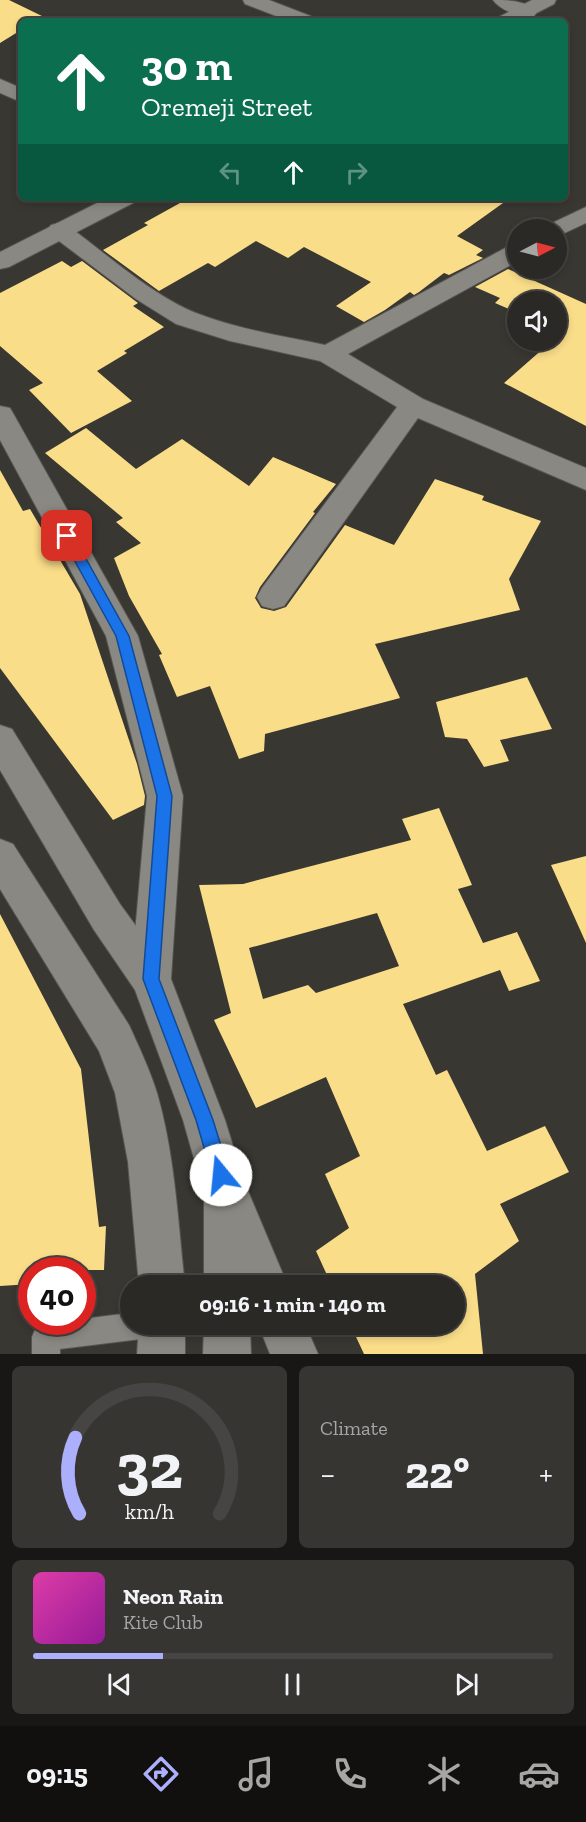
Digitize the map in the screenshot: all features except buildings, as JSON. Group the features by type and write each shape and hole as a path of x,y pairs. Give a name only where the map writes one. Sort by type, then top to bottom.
{"street":[{"path":"252,0 298,18"},
{"path":"502,0 537,7"},
{"path":"513,18 537,7 568,0"},
{"path":"0,85 18,94"},
{"path":"0,246 92,201"},
{"path":"0,262 119,201"},
{"path":"567,224 586,214"},
{"path":"59,230 145,294 185,318 230,333 328,354 413,405 586,480"},
{"path":"328,354 507,257"},
{"path":"273,597 413,405"},
{"path":"0,415 122,636 165,796 151,979"},
{"path":"0,739 107,917 151,979 204,1120 226,1194 260,1275"},
{"path":"0,856 115,1039 136,1093 150,1161 161,1275"},
{"path":"226,1194 226,1275"},
{"path":"161,1354 162,1335"},
{"path":"227,1335 227,1354"},
{"path":"286,1335 294,1354"}],"lane":[{"path":"46,1354 46,1337 120,1328"}],"route":[{"path":"67,536 122,636 165,796 151,979 204,1120 221,1175"}]}
